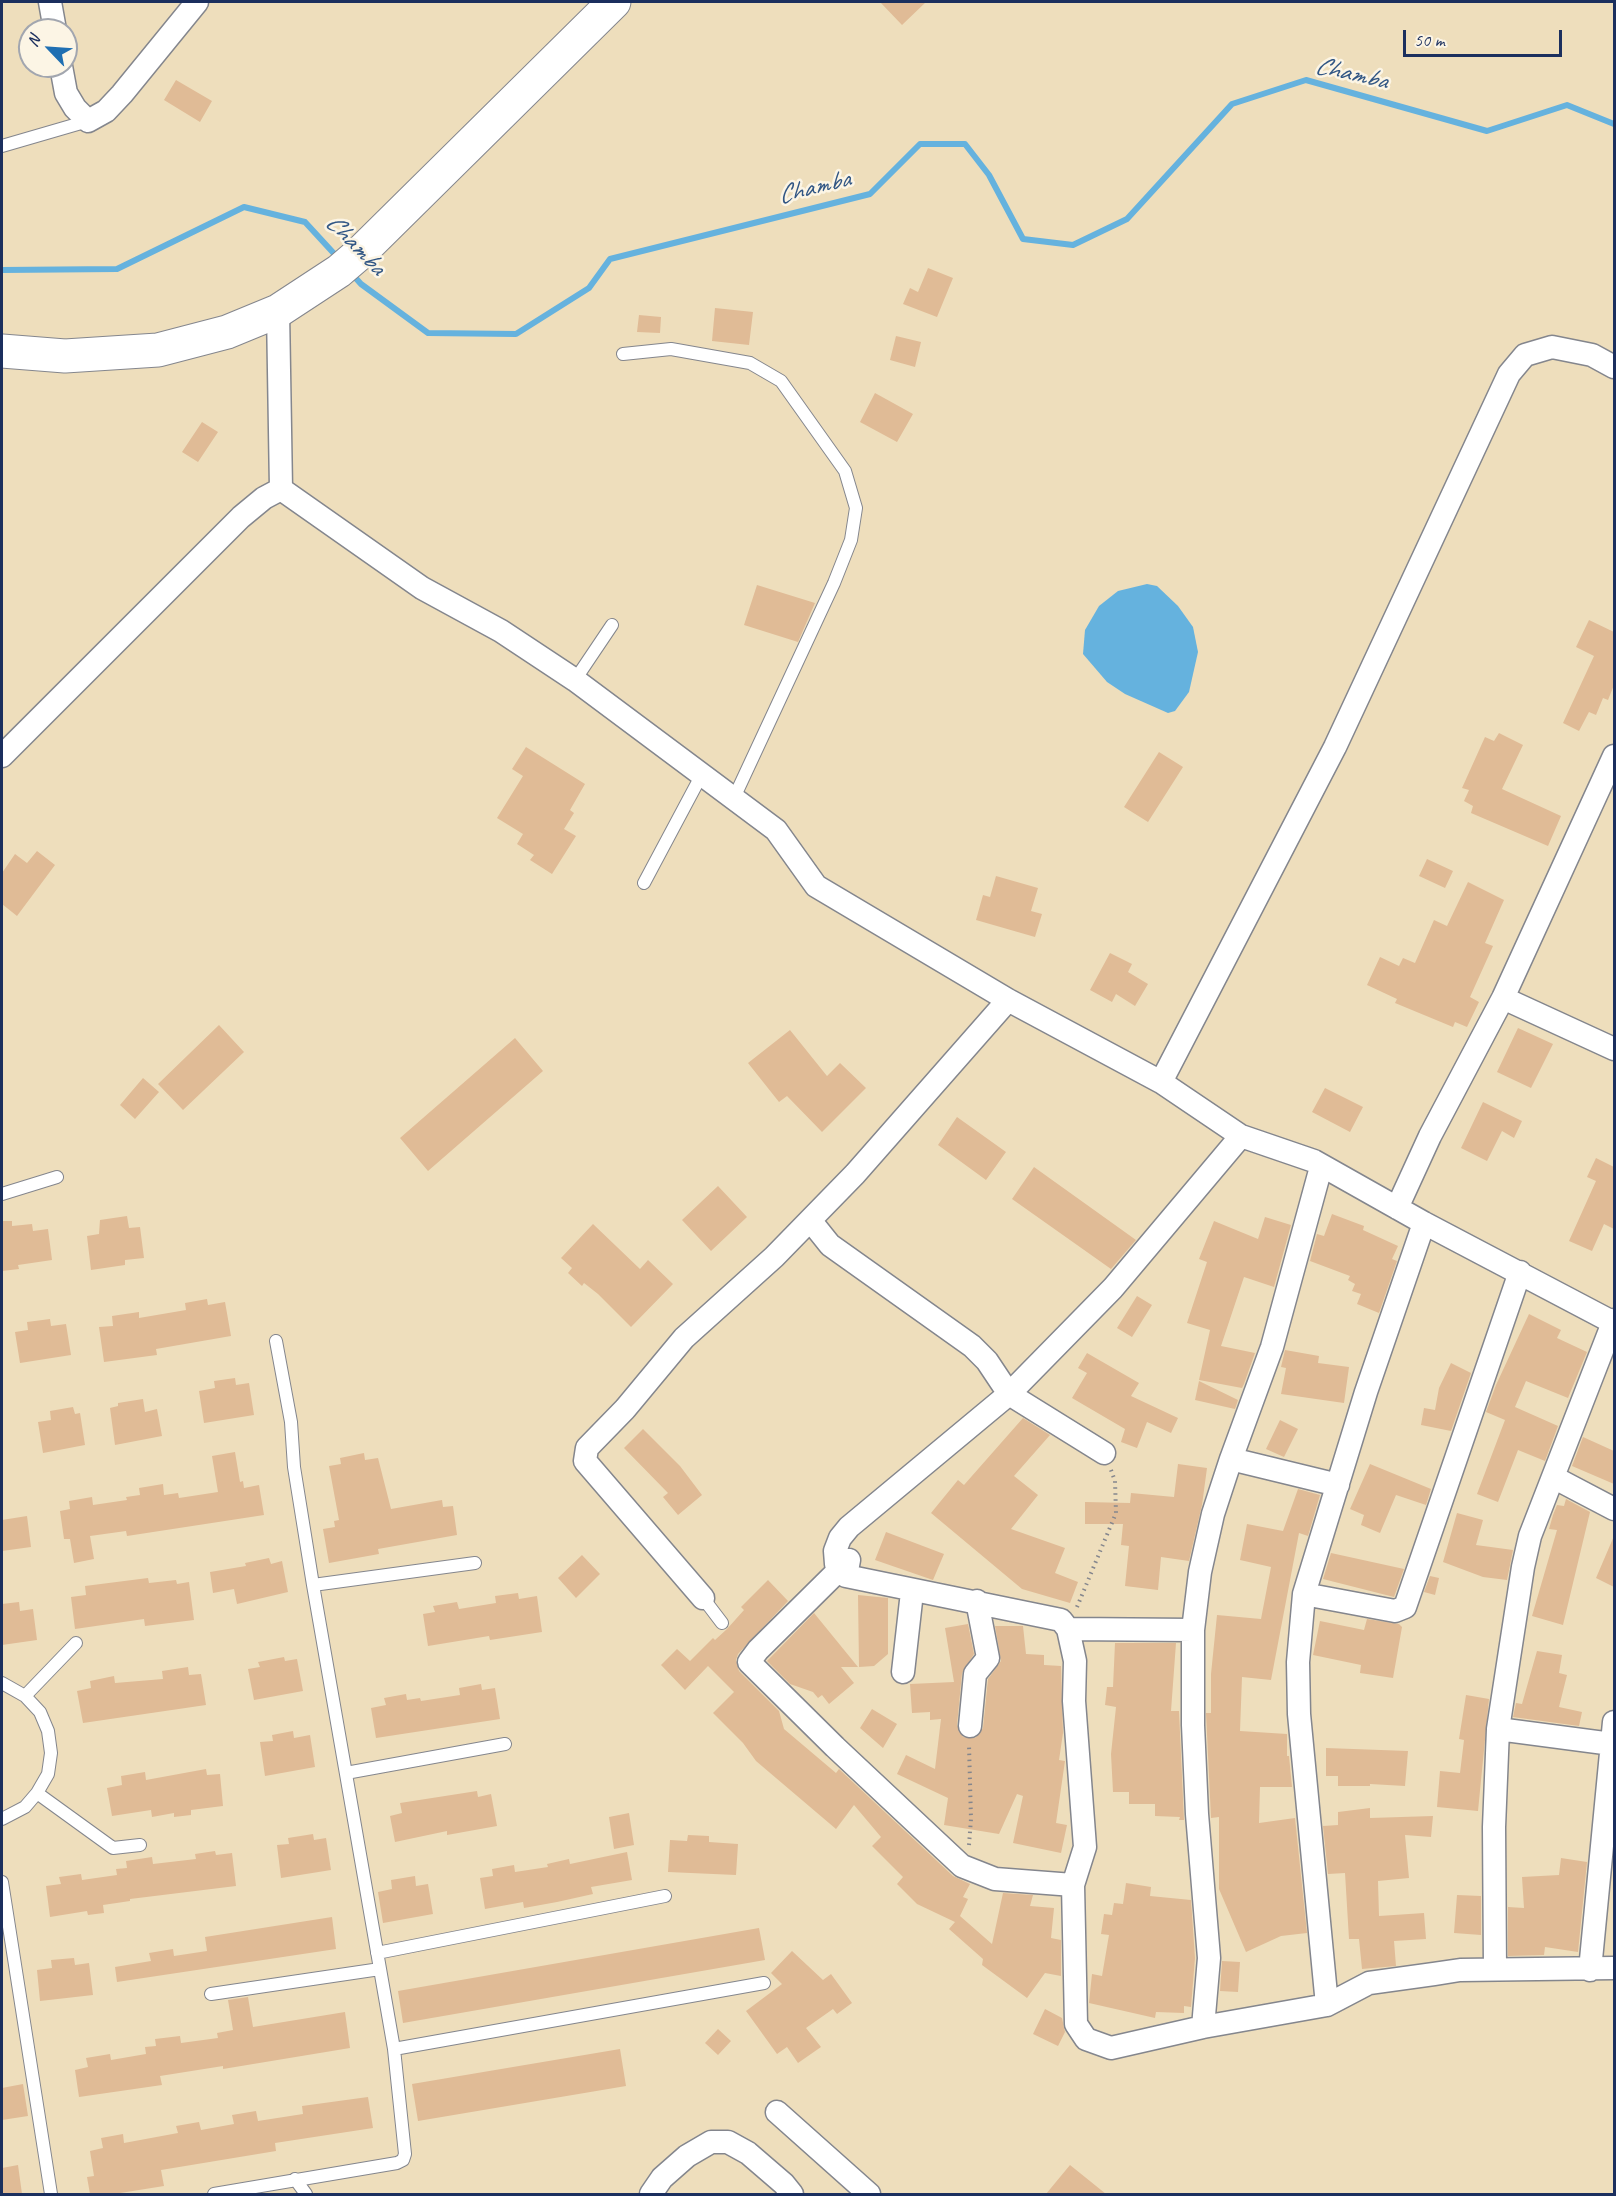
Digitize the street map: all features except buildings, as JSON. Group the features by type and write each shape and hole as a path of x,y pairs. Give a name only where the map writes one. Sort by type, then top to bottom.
{"main road":[{"path":"2,351 65,356 158,350 227,332 278,311 349,262 614,2"}],"street":[{"path":"50,2 53,18"},
{"path":"63,78 66,93 76,119 106,111 197,2"},
{"path":"278,311 281,489"},
{"path":"1161,1082 1335,747 1509,374 1525,355 1552,347 1592,355 1614,367"},
{"path":"281,489 422,588 501,632 575,680 776,830 816,886 1008,1000 1161,1082 1241,1136 1314,1161 1424,1223 1614,1322 1530,1536 1523,1567 1498,1729 1494,1827 1496,1970"},
{"path":"2,756 242,517 264,498 281,489"},
{"path":"1397,1208 1430,1136 1503,998 1614,756"},
{"path":"1503,998 1614,1049"},
{"path":"703,1598 585,1461 587,1448 625,1409 684,1338 774,1257 855,1174 1008,1000"},
{"path":"849,1560 836,1564 835,1551 840,1538 849,1527 1008,1394 1113,1288 1241,1136"},
{"path":"1203,2027 1209,1958 1197,1814 1193,1630 1203,1560 1213,1514 1272,1347 1321,1167"},
{"path":"810,1220 830,1245 972,1346 987,1361 1008,1394 1104,1453"},
{"path":"1327,2005 1299,1714 1298,1662 1304,1594 1366,1392 1424,1223"},
{"path":"1304,1594 1395,1611 1405,1607 1520,1272"},
{"path":"1231,1459 1338,1485"},
{"path":"1553,1477 1614,1509"},
{"path":"849,1560 846,1576 912,1592 977,1602 1061,1620 1068,1629 1075,1662 1074,1701 1085,1847 1073,1885 1076,2024 1086,2039 1111,2048 1203,2027 1327,2005 1369,1983 1460,1971 1614,1968"},
{"path":"849,1560 749,1662 835,1747 962,1866 995,1879 1073,1885"},
{"path":"903,1672 912,1592"},
{"path":"970,1726 975,1674 988,1658 977,1602"},
{"path":"1068,1629 1193,1630"},
{"path":"1498,1729 1613,1733 1590,1970"},
{"path":"777,2112 869,2194"},
{"path":"651,2194 662,2178 687,2156 711,2142 728,2142 748,2153 784,2184 792,2194"}],"lane":[{"path":"2,146 76,119"},
{"path":"623,354 671,349 750,363 781,381 846,471 856,508 851,540 834,583 733,800"},
{"path":"575,680 612,625"},
{"path":"644,882 701,776"},
{"path":"2,1194 57,1177"},
{"path":"214,2194 397,2163 403,2160 405,2154 394,2049 313,1585 294,1467 291,1422 276,1341"},
{"path":"313,1585 475,1563"},
{"path":"703,1598 722,1623"},
{"path":"25,1696 76,1643"},
{"path":"2,1683 25,1696 44,1722 51,1753 48,1774 37,1793 25,1807 2,1819"},
{"path":"346,1773 504,1744"},
{"path":"37,1793 114,1848 140,1845"},
{"path":"2,1882 51,2194"},
{"path":"377,1953 665,1896"},
{"path":"211,1994 380,1969"},
{"path":"394,2049 764,1983"},
{"path":"295,2179 306,2194"}],"path":[{"path":"1068,1629 1116,1513 1115,1481 1104,1453"},
{"path":"962,1866 969,1843 971,1819 970,1726"}],"water":[{"path":"1147,584 1157,586 1178,606 1193,627 1198,652 1189,692 1175,711 1168,713 1125,694 1107,682 1083,654 1085,630 1099,606 1118,591"}],"waterway":[{"name":"Chamba","path":"352,274 361,284 428,333 516,334 589,288 610,259 870,194 920,144 965,144 989,175 1023,239 1073,245 1127,219 1232,104 1306,80 1487,131 1567,105 1614,124"},
{"name":"Chamba","path":"2,270 117,269 244,207 305,222 339,259"}]}
